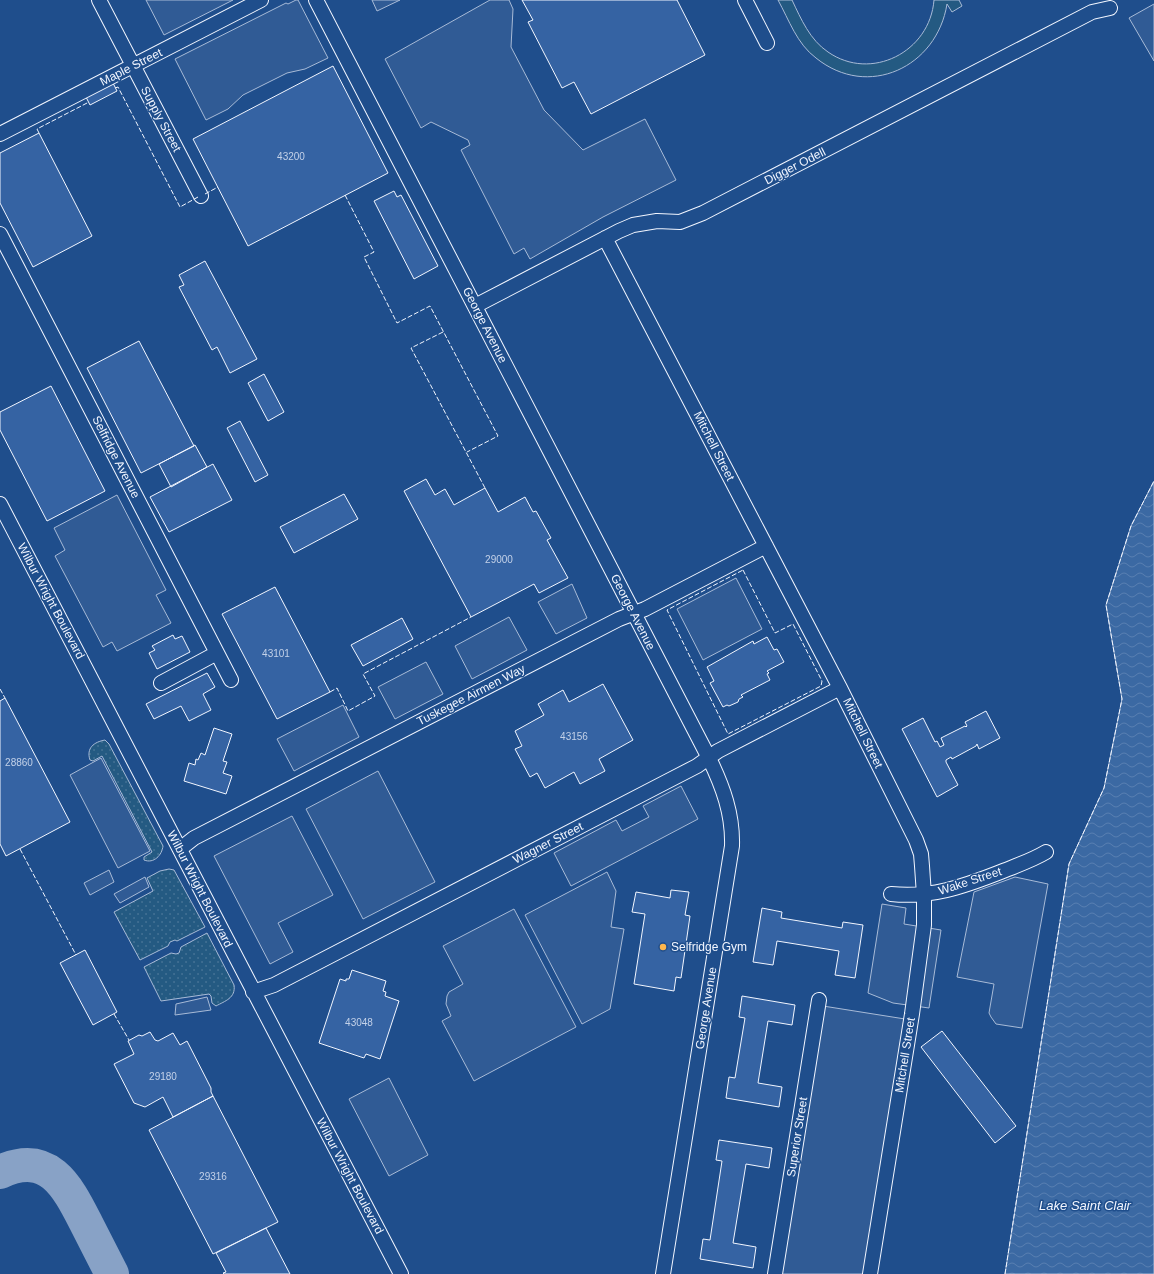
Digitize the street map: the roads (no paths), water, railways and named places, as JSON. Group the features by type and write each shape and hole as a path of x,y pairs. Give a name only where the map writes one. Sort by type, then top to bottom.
{"street":[{"name":"Supply Street","path":"99,0 201,196"},
{"name":"Maple Street","path":"0,134 261,0"},
{"name":"George Avenue","path":"316,0 709,758 726,799 731,818 732,846 663,1274"},
{"path":"744,0 767,43"},
{"name":"Digger Odell","path":"475,306 633,224 657,221 680,222 703,213 1092,12 1110,8"},
{"name":"Selfridge Avenue","path":"0,234 231,680"},
{"name":"Mitchell Street","path":"605,238 840,688 919,847 924,895 924,925 912,1014 870,1274"},
{"name":"Wilbur Wright Boulevard","path":"0,504 401,1274"},
{"name":"Tuskegee Airmen Way","path":"180,849 194,838 470,695 619,619 645,609 766,546"},
{"path":"161,683 218,654"},
{"name":"Wagner Street","path":"254,992 279,983 697,766 718,751 840,688"},
{"name":"Wake Street","path":"891,894 924,895 961,887 1034,859 1046,852"},
{"name":"Superior Street","path":"774,1274 819,1000"}],"water":[{"name":"Lake Saint Clair","path":"1154,481 1154,1274 1005,1274 1069,864 1104,788 1122,699 1106,605 1131,526"}],"place":[{"name":"Selfridge Gym","path":"663,947"}]}
